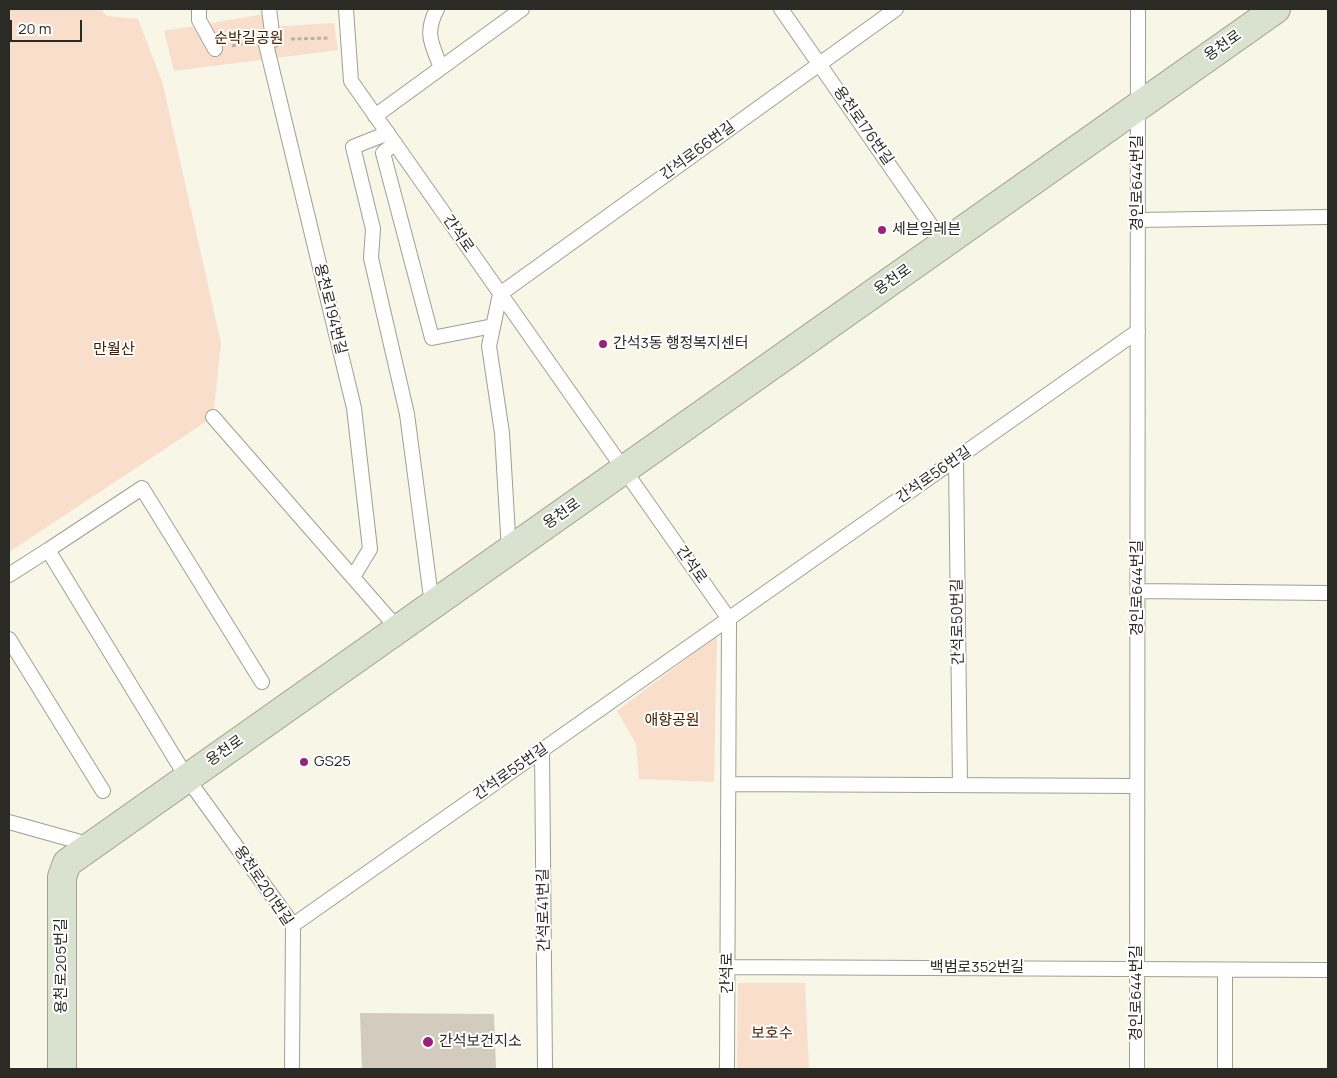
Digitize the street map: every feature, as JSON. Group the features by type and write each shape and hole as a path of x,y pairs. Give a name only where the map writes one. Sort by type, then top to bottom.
{"street":[{"name":"용천로","path":"67,863 1276,9"},
{"name":"용천로205번길","path":"62,1069 62,877 67,863"}],"lane":[{"path":"199,9 200,20 214,50"},
{"name":"용천로194번길","path":"269,9 269,40 354,408 370,549 353,577"},
{"name":"간석로","path":"346,9 351,81 729,619 727,1069"},
{"path":"437,9 432,19 429,35 441,68"},
{"path":"376,116 522,9"},
{"name":"용천로176번길","path":"781,9 944,244"},
{"name":"간석로66번길","path":"500,294 896,9"},
{"name":"경인로644번길","path":"1137,1069 1138,9"},
{"path":"391,138 383,153 432,338 493,326"},
{"path":"391,138 353,147 373,229 372,258 407,414 432,605"},
{"path":"1138,220 1328,217"},
{"path":"500,294 489,346 502,433 509,551"},
{"name":"간석로56번길","path":"729,619 1138,331"},
{"path":"213,417 398,629"},
{"name":"간석로50번길","path":"956,460 960,785"},
{"path":"9,575 142,488 262,682"},
{"name":"용천로201번길","path":"48,550 187,778 293,925 292,1069"},
{"path":"1138,591 1328,593"},
{"name":"간석로55번길","path":"293,925 729,619"},
{"path":"9,640 103,791"},
{"name":"간석로41번길","path":"542,750 545,1069"},
{"path":"728,784 1137,786"},
{"path":"9,822 92,846"},
{"name":"백범로352번길","path":"728,967 1328,970"},
{"path":"1225,1069 1226,970"}],"green space":[{"name":"만월산","path":"9,9 101,9 107,16 138,19 162,81 221,343 213,417 9,552"},
{"name":"순박길공원","path":"265,14 269,27 334,23 338,50 174,71 164,31"},
{"name":"애향공원","path":"717,636 714,782 639,779 636,744 617,711"},
{"name":"보호수","path":"738,983 805,983 809,1069 737,1069"}],"building":[{"name":"간석보건지소","path":"360,1013 494,1014 496,1069 362,1069"}],"place":[{"name":"세븐일레븐","path":"882,230"},
{"name":"간석3동 행정복지센터","path":"603,344"},
{"name":"GS25","path":"304,762"},
{"name":"간석보건지소","path":"428,1042"}]}
